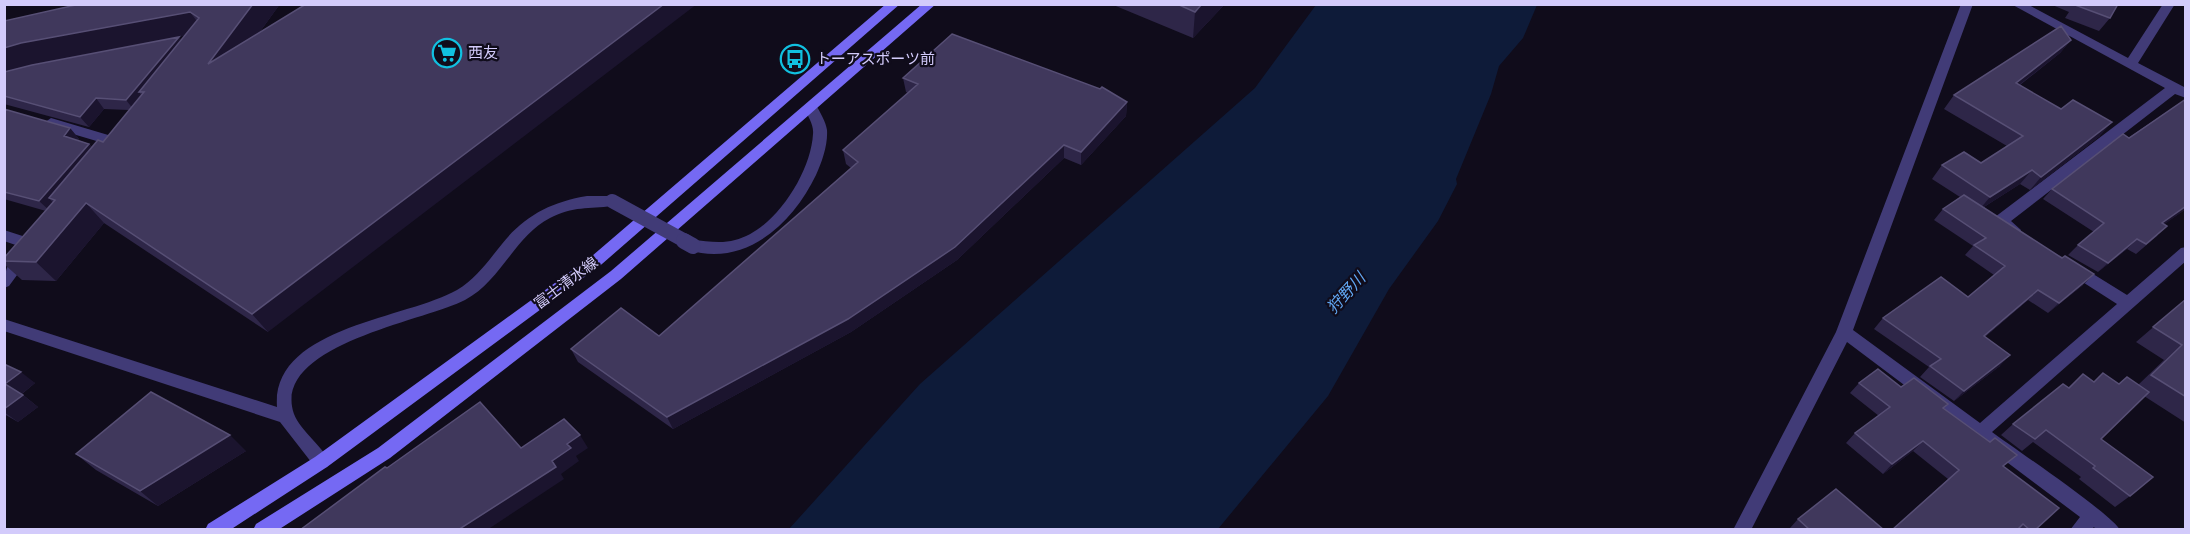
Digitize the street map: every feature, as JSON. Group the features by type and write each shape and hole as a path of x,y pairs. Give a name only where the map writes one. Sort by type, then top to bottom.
{"main road":[{"name":"富士清水線","path":"214,530 321,462 597,260 894,4"},
{"name":"富士清水線","path":"262,530 384,453 616,275 930,4"}],"street":[{"path":"1742,530 1844,332 1967,4"},
{"path":"2017,4 2180,92 2000,221 2030,240"},
{"path":"2130,65 2169,4"},
{"path":"286,417 285,393 298,367 329,342 370,326 410,316 461,296 486,277 520,233 537,218 552,210 577,203 597,200 612,201 693,246 723,248 740,244 781,219 803,187 821,133 812,108"},
{"path":"39,119 120,143"},
{"path":"4,235 36,241 4,282"},
{"path":"1981,432 2186,252"},
{"path":"2059,259 2128,303"},
{"path":"4,325 286,417 321,462"},
{"path":"1844,332 2111,530"},
{"path":"2079,530 2093,516"}],"water":[{"name":"狩野川","path":"1316,5 1537,5 1523,38 1499,66 1491,94 1456,179 1457,184 1438,221 1389,289 1328,396 1218,529 789,529 920,384 1255,88"}],"building":[{"path":"80,4 253,4 208,64 306,4 664,4 252,314 86,203 36,262 4,261 4,258 55,200 49,198 98,140 103,142 144,92 139,92 199,18 190,12 4,48 4,21"},
{"path":"1177,4 1202,4 1195,12"},
{"path":"2075,4 2118,4 2110,18"},
{"path":"2061,26 2071,40 2016,83 2061,109 2073,100 2112,122 2041,177 2032,170 1990,197 1942,165 1964,152 1981,163 2023,136 1954,95"},
{"path":"952,34 1100,89 1102,87 1127,102 1081,152 1064,145 955,247 848,319 667,417 571,349 621,308 659,336 858,162 843,150 918,84 903,78"},
{"path":"179,37 126,100 96,98 80,117 4,96 4,72"},
{"path":"2186,99 2186,206 2162,223 2167,226 2146,244 2137,239 2108,263 2078,245 2104,223 2052,189 2123,134 2129,138"},
{"path":"4,109 70,128 64,136 89,144 39,201 4,192"},
{"path":"1964,195 2062,258 2065,256 2094,274 2059,303 2038,290 1984,336 2010,355 1964,391 1930,366 1941,359 1883,318 1941,277 1968,297 2005,266 1974,245 1986,238 1943,209"},
{"path":"2186,299 2186,397 2151,375 2182,345 2153,327"},
{"path":"4,364 21,372 5,384 23,395 4,409"},
{"path":"1878,369 1901,387 1914,378 1948,404 1943,408 1990,442 1995,438 2017,455 2003,466 2059,508 2035,530 2030,530 2023,524 2017,530 1892,530 1959,470 1923,441 1892,464 1855,433 1890,407 1859,383"},
{"path":"2103,373 2119,384 2127,377 2149,392 2101,439 2153,477 2130,496 2093,468 2095,466 2046,430 2035,439 2013,424 2063,384 2069,388 2083,374 2094,382"},
{"path":"151,392 230,435 140,491 76,454"},
{"path":"480,402 521,448 564,419 580,435 567,444 571,448 552,461 556,467 458,530 300,530 385,467 387,468"},
{"path":"1836,489 1884,530 1810,530 1798,519"}],"place":[{"name":"西友","path":"447,53"},
{"name":"トーアスポーツ前","path":"795,59"}]}
